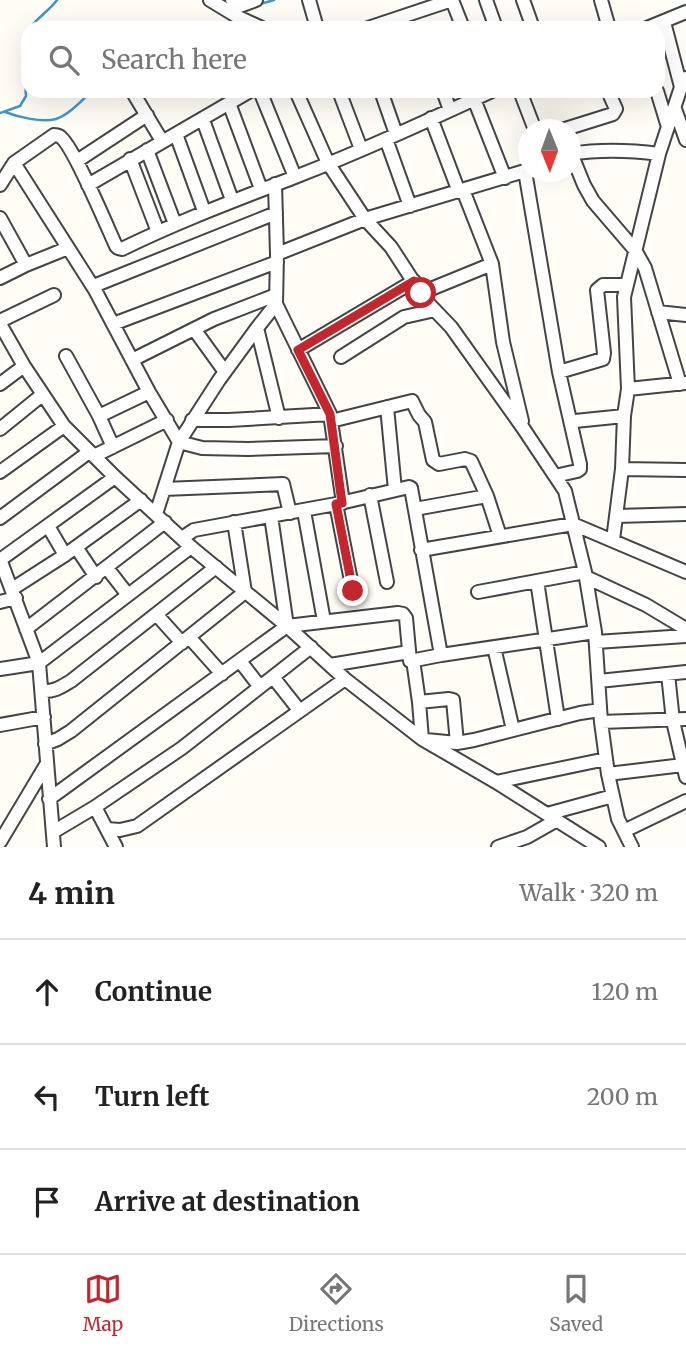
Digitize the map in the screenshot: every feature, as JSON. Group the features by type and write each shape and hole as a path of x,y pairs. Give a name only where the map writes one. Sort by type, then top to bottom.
{"street":[{"path":"210,0 245,21"},
{"path":"232,0 240,6 256,0"},
{"path":"309,0 315,21"},
{"path":"390,21 452,0 460,21"},
{"path":"486,0 494,21"},
{"path":"523,0 530,21"},
{"path":"601,0 607,21"},
{"path":"665,22 686,12"},
{"path":"413,14 416,21"},
{"path":"613,540 628,389 624,297 659,154 683,83 665,25"},
{"path":"136,98 162,141"},
{"path":"88,185 238,98"},
{"path":"263,98 295,177"},
{"path":"299,98 328,163 365,219 391,247 426,301 451,327 565,491 585,575 595,637 608,774 626,842 686,802"},
{"path":"342,98 361,149"},
{"path":"383,98 410,206"},
{"path":"446,98 450,110"},
{"path":"523,98 531,119"},
{"path":"581,124 613,114 616,109 611,98"},
{"path":"659,98 668,127"},
{"path":"0,185 14,163 54,135 58,135 77,162 118,248 122,248 204,211 295,177 474,99 505,178"},
{"path":"229,103 261,190"},
{"path":"675,109 686,140"},
{"path":"77,162 147,115"},
{"path":"431,118 492,264 503,342 523,428"},
{"path":"203,120 232,200"},
{"path":"176,134 204,211"},
{"path":"581,152 624,149 659,154"},
{"path":"147,150 175,224"},
{"path":"130,159 158,232"},
{"path":"14,163 95,290 179,442 202,448 336,446"},
{"path":"113,324 277,258 365,219 518,174"},
{"path":"581,178 593,201 635,250 645,268 683,384 628,389"},
{"path":"529,182 559,372 580,464 577,471 555,476"},
{"path":"275,184 276,300 330,417 336,446 339,503 353,591"},
{"path":"95,290 96,285 276,213"},
{"path":"0,218 26,265"},
{"path":"0,277 68,248"},
{"path":"421,293 492,264"},
{"path":"298,350 414,281"},
{"path":"559,372 603,359 597,290 603,285 627,285"},
{"path":"54,295 0,323 5,346 24,366 64,426 186,542 287,626 345,679 422,739 599,847"},
{"path":"26,629 107,568 160,518 164,489 179,442 276,300"},
{"path":"132,360 214,319 276,300"},
{"path":"341,357 404,317 435,310"},
{"path":"658,312 686,315"},
{"path":"257,328 279,418"},
{"path":"194,329 225,372"},
{"path":"66,356 113,447"},
{"path":"0,384 24,366"},
{"path":"99,416 149,392"},
{"path":"0,429 42,395"},
{"path":"192,420 330,417 413,402 425,422 433,460 439,464 465,459 471,461 487,496 500,536"},
{"path":"387,407 395,489"},
{"path":"570,420 624,416"},
{"path":"0,518 92,454 113,447 166,420"},
{"path":"0,472 64,426"},
{"path":"622,469 686,470"},
{"path":"54,847 39,663 1,564 116,477"},
{"path":"164,489 283,484 290,513"},
{"path":"0,669 39,663 128,594 186,542 194,530 304,511 409,487 441,654"},
{"path":"370,495 387,582"},
{"path":"415,509 487,496"},
{"path":"0,602 141,500"},
{"path":"304,511 324,621"},
{"path":"617,516 686,514"},
{"path":"271,516 287,626"},
{"path":"234,522 245,592"},
{"path":"421,550 573,523 686,572"},
{"path":"48,526 65,555"},
{"path":"76,547 96,577"},
{"path":"42,691 49,692 71,681 216,567"},
{"path":"107,568 128,594"},
{"path":"478,592 585,575 646,604 686,629"},
{"path":"537,581 558,719"},
{"path":"45,744 71,731 245,592"},
{"path":"156,614 222,674"},
{"path":"49,799 287,626 403,614 406,618 419,702 422,739"},
{"path":"330,665 441,654 547,639 686,636"},
{"path":"53,832 95,807 181,748 311,647"},
{"path":"495,647 513,730"},
{"path":"240,661 260,687"},
{"path":"599,681 686,673"},
{"path":"608,774 685,771 680,720 668,674"},
{"path":"273,677 299,710"},
{"path":"107,829 120,831 137,826 345,679"},
{"path":"419,702 453,700 457,743"},
{"path":"422,739 457,743 558,719 601,716 680,720"},
{"path":"0,724 44,718"},
{"path":"496,782 606,759"},
{"path":"14,847 0,844 46,765"},
{"path":"498,847 529,842 552,817 613,796"},
{"path":"95,807 116,847"}],"waterway":[{"path":"36,21 57,0"},
{"path":"257,5 274,0"},
{"path":"0,113 20,106 25,98"},
{"path":"5,112 37,120 56,119 84,98"}],"route":[{"path":"353,591 336,504 342,503 330,414 298,350 414,281 421,293"}]}
